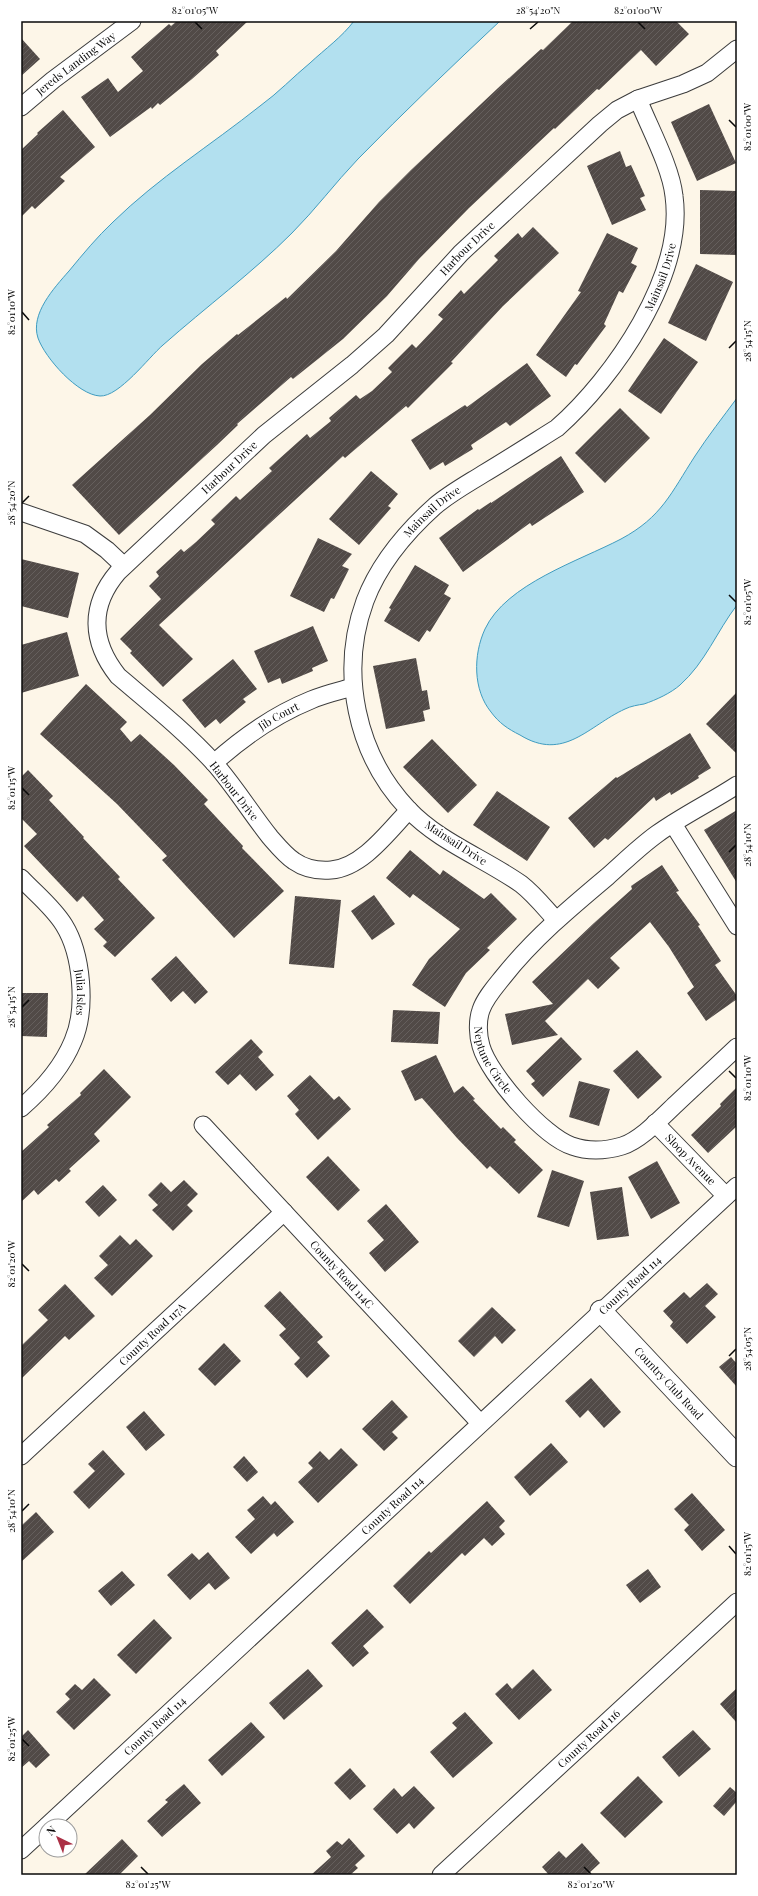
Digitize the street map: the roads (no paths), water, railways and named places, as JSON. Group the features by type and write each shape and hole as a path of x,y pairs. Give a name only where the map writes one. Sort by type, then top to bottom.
{"street":[{"name":"Jereds Landing Way","path":"21,107 53,80 132,21"},
{"name":"Harbour Drive","path":"409,810 357,861 346,867 332,870 307,868 293,861 278,846 214,763 118,676 102,651 97,633 97,617 100,600 107,585 124,566 264,435 352,365 386,334 461,253 600,124 617,110 638,99 683,84 707,73 737,49"},
{"name":"Mainsail Drive","path":"556,920 522,885 433,830 409,810 383,776 372,757 364,737 353,687 353,661 359,621 365,600 379,572 394,548 436,505 558,428 574,413 591,395 614,365 633,335 653,297 669,256 675,231 676,212 674,195 668,173 638,99"},
{"path":"21,512 85,534 107,550 124,566"},
{"name":"Jib Court","path":"214,763 251,732 290,709 313,699 353,687"},
{"name":"Neptune Circle","path":"737,785 657,834 556,920 517,960 492,992 481,1010 478,1027 481,1046 490,1066 501,1082 542,1127 556,1138 570,1146 586,1150 603,1150 624,1145 655,1123 737,1047"},
{"path":"674,824 737,926"},
{"name":"Julia Isles","path":"21,878 46,903 64,925 76,952 81,983 79,1013 74,1039 64,1059 45,1086 21,1108"},
{"name":"Sloop Avenue","path":"655,1123 731,1191"},
{"name":"County Road 114C","path":"203,1125 480,1423"},
{"name":"County Road 114","path":"55,1818 731,1191"},
{"name":"County Road 117A","path":"21,1456 284,1212"},
{"name":"Country Club Road","path":"600,1311 737,1456"},
{"name":"County Road 116","path":"442,1875 737,1602"},
{"name":"County Road 114","path":"21,1850 38,1834"}],"water":[{"path":"354,21 500,21 428,89 358,159 317,206 277,248 163,345 125,383 108,395 100,396 91,394 82,389 63,374 55,365 38,338 36,329 37,320 40,311 50,293 107,228 130,206 166,176 273,96 339,38"},
{"path":"737,398 737,605 704,657 689,676 672,691 644,704 625,709 587,732 563,743 550,745 536,742 508,728 497,719 485,703 478,683 478,650 485,629 495,613 509,599 545,575 621,539 635,531 646,522 656,513 672,493 710,434"}]}
